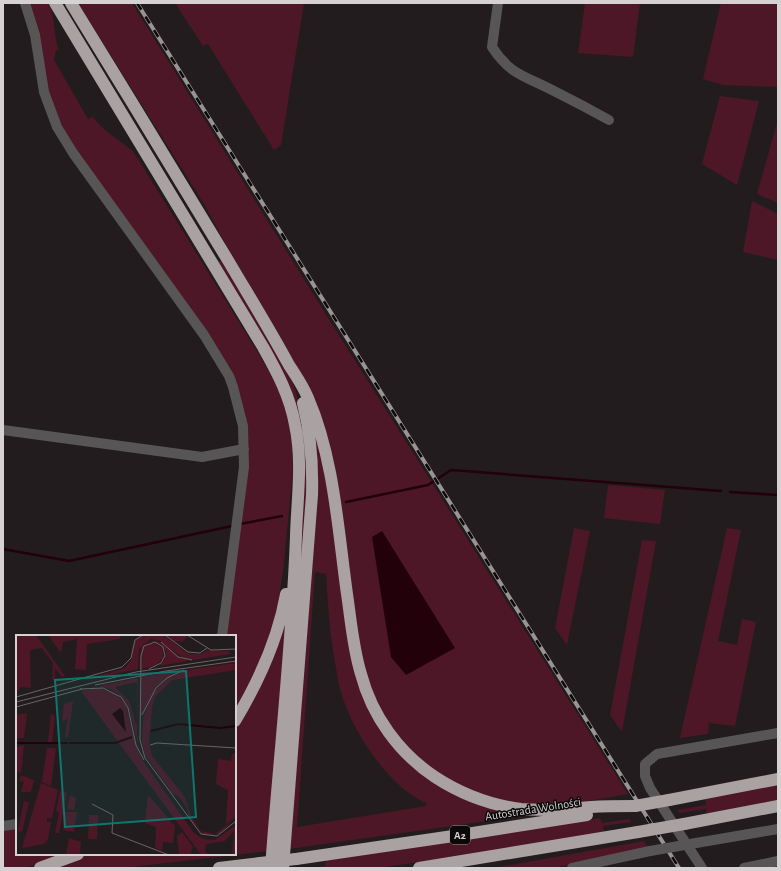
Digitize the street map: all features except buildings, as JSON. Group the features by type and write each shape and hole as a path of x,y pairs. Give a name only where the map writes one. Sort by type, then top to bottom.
{"highway":[{"path":"55,3 263,347 285,389 296,425 299,449 299,479 294,576 266,865"},
{"path":"71,3 303,387 326,455 334,498 354,640 361,674 373,705 388,732 415,762 427,772 460,792 475,798 497,804 540,810 626,807"},
{"path":"284,868 312,475 312,455 309,426 292,370"},
{"path":"236,719 259,678 279,626 296,530"},
{"name":"Autostrada Wolności","path":"219,868 266,865 296,859 460,835 669,800 778,779"},
{"name":"A2","path":"419,868 638,832 778,806"},
{"path":"40,868 75,855"}],"street":[{"path":"25,3 35,35 44,92 56,127 217,355 229,376 235,393 243,426 244,467 222,635"},
{"path":"498,3 492,47 509,68 523,77 552,90 609,120"},
{"path":"3,430 202,457 244,449"},
{"path":"702,868 650,788 645,776 645,764 657,754 778,733"},
{"path":"3,826 16,824"},
{"path":"572,868 650,851 778,829"},
{"path":"744,868 778,861"}],"shaded area":[{"path":"28,3 48,3 51,9 59,51 56,50 54,60 88,119 93,117 106,131 133,151 260,356 280,391 288,419 292,443 293,469 283,572 277,609 270,634 257,669 236,708 236,635 224,635 247,460 235,379 230,368 224,362 70,145 47,93"},
{"path":"78,3 132,3 628,794 578,802 554,804 529,804 484,796 443,776 425,763 393,730 375,699 362,660 311,395 290,354 242,275 204,204"},
{"path":"175,3 304,3 281,145 274,150 208,44 203,46"},
{"path":"585,3 640,3 633,57 578,53"},
{"path":"721,3 778,3 778,87 723,85 703,79"},
{"path":"720,96 759,101 737,185 702,164"},
{"path":"778,119 778,203 757,194"},
{"path":"752,201 778,214 778,260 743,252"},
{"path":"221,260 286,369 294,386 299,402 309,464 281,850 303,440 217,263"},
{"path":"316,431 374,720 458,796 478,805 496,810 530,815 289,849","holes":["315,572 326,574 334,656 339,686 346,707 353,723 373,756 385,771 399,785 426,803 426,806 297,827"]},
{"path":"608,485 665,490 660,524 604,518"},
{"path":"574,528 590,531 567,645 555,628"},
{"path":"727,528 741,530 718,641 737,645 742,619 756,622 735,726 709,723 708,734 680,738"},
{"path":"382,531 455,648 406,675 391,657 372,537"},
{"path":"642,540 656,541 622,732 610,715"},
{"path":"287,617 269,851 236,855 236,725"},
{"path":"778,784 778,800 709,814 707,813 706,809 680,813 677,810 706,805 705,799"},
{"path":"600,818 602,823 630,819 631,822 603,826 604,832 492,852 377,868 308,868 325,866 326,860 492,836"},
{"path":"16,826 16,855 65,855 24,868 3,868 3,828"},
{"path":"644,841 648,848 553,868 494,868"},
{"path":"86,855 235,855 123,868 55,868"}],"waterway":[{"path":"346,502 428,485 451,470 721,491"},
{"path":"730,492 778,495"},
{"path":"240,524 282,516"},
{"path":"3,549 69,561 232,526"}],"railway":[{"path":"137,3 679,868"}]}
